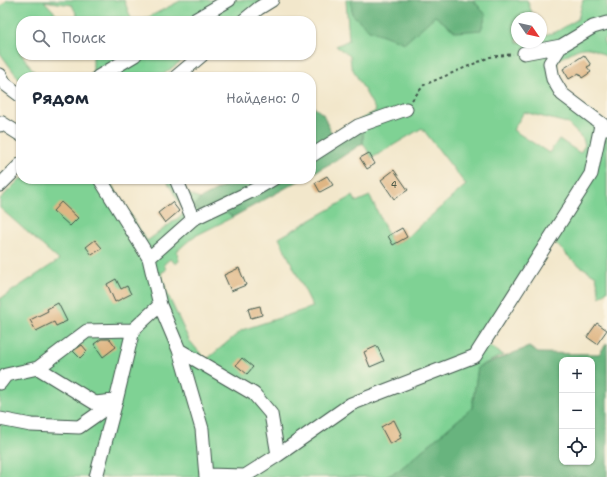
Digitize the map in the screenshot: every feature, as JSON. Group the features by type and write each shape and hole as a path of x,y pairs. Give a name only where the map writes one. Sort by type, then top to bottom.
{"street":[{"path":"202,16 230,0"},
{"path":"249,16 272,0"},
{"path":"524,53 561,46 593,27 607,23"},
{"path":"103,184 149,258 160,305 180,350 202,429 206,476 245,476 351,404 475,356 591,174 604,126 562,94 553,80 550,63 561,46"},
{"path":"106,72 127,60"},
{"path":"182,72 196,60"},
{"path":"0,75 5,84 16,92"},
{"path":"316,153 358,126 406,109"},
{"path":"0,125 2,123 16,132"},
{"path":"0,186 16,169"},
{"path":"178,184 193,219"},
{"path":"149,258 193,219 264,184"},
{"path":"96,477 133,330 160,305"},
{"path":"0,383 6,375 38,368 86,331 133,330"},
{"path":"180,350 254,394 271,414 278,455"},
{"path":"38,368 95,403 116,401"},
{"path":"0,420 31,425 79,427 116,401"}],"path":[{"path":"406,109 424,85 490,57 524,53"}],"green space":[{"path":"7,0 124,0 130,16 78,16 72,5 44,1 58,16 16,16 16,60 26,60 34,72 16,72 16,75 0,53 0,7"},
{"path":"182,0 264,0 241,16 151,16"},
{"path":"346,0 351,0 352,14 436,16 456,32 486,15 473,0 527,0 532,12 511,12 511,48 547,48 547,34 556,32 578,19 583,0 607,0 607,37 603,40 607,49 607,55 605,56 592,49 581,48 558,60 556,71 563,91 607,126 607,291 600,297 596,276 574,262 553,241 488,345 503,355 478,367 472,408 398,471 385,477 0,477 0,299 59,260 0,208 0,199 16,183 111,184 147,241 185,213 169,184 182,184 187,193 200,199 195,207 215,206 233,217 193,237 177,251 179,261 176,264 170,259 164,264 166,270 161,273 167,293 189,340 206,360 242,330 313,307 279,238 353,196 356,202 370,196 393,245 407,237 466,185 422,128 372,158 363,143 363,133 354,123 376,111 351,66 350,56 336,46 349,40","holes":["524,112 567,123 583,139 585,145 580,153 559,139 549,153 513,130"]},
{"path":"351,0 473,0 486,15 481,30 456,32 435,16 405,43 369,30 352,14"},
{"path":"93,60 182,60 167,72 93,72"},
{"path":"316,109 323,114 332,134 354,123 363,133 363,143 316,171"},
{"path":"228,184 293,184 233,217 215,206 202,211 194,207 200,199"},
{"path":"607,343 607,477 385,477 398,471 472,408 478,367 529,347 538,353 599,354"}],"building":[{"path":"584,55 591,65 587,67 591,72 582,78 579,73 569,79 563,69"},
{"path":"369,153 375,164 367,169 360,158"},
{"path":"394,170 408,190 394,199 381,180"},
{"path":"327,176 333,185 320,192 316,182"},
{"path":"61,202 78,218 70,226 53,211"},
{"path":"172,202 179,211 165,223 158,213"},
{"path":"402,228 407,237 393,245 388,236"},
{"path":"95,240 102,248 92,255 86,247"},
{"path":"239,268 246,285 231,291 224,275"},
{"path":"116,279 121,289 127,286 131,294 115,302 107,284"},
{"path":"58,303 67,321 56,326 54,322 36,331 30,320 48,311 47,309"},
{"path":"260,306 262,315 251,318 248,309"},
{"path":"597,323 607,330 597,344 587,337"},
{"path":"101,339 110,339 116,347 103,357 94,344"},
{"path":"82,345 87,351 80,358 73,351"},
{"path":"377,346 384,361 370,367 364,352"},
{"path":"242,358 253,367 247,374 236,365"},
{"path":"394,420 401,434 399,435 401,438 390,444 381,427"}]}
